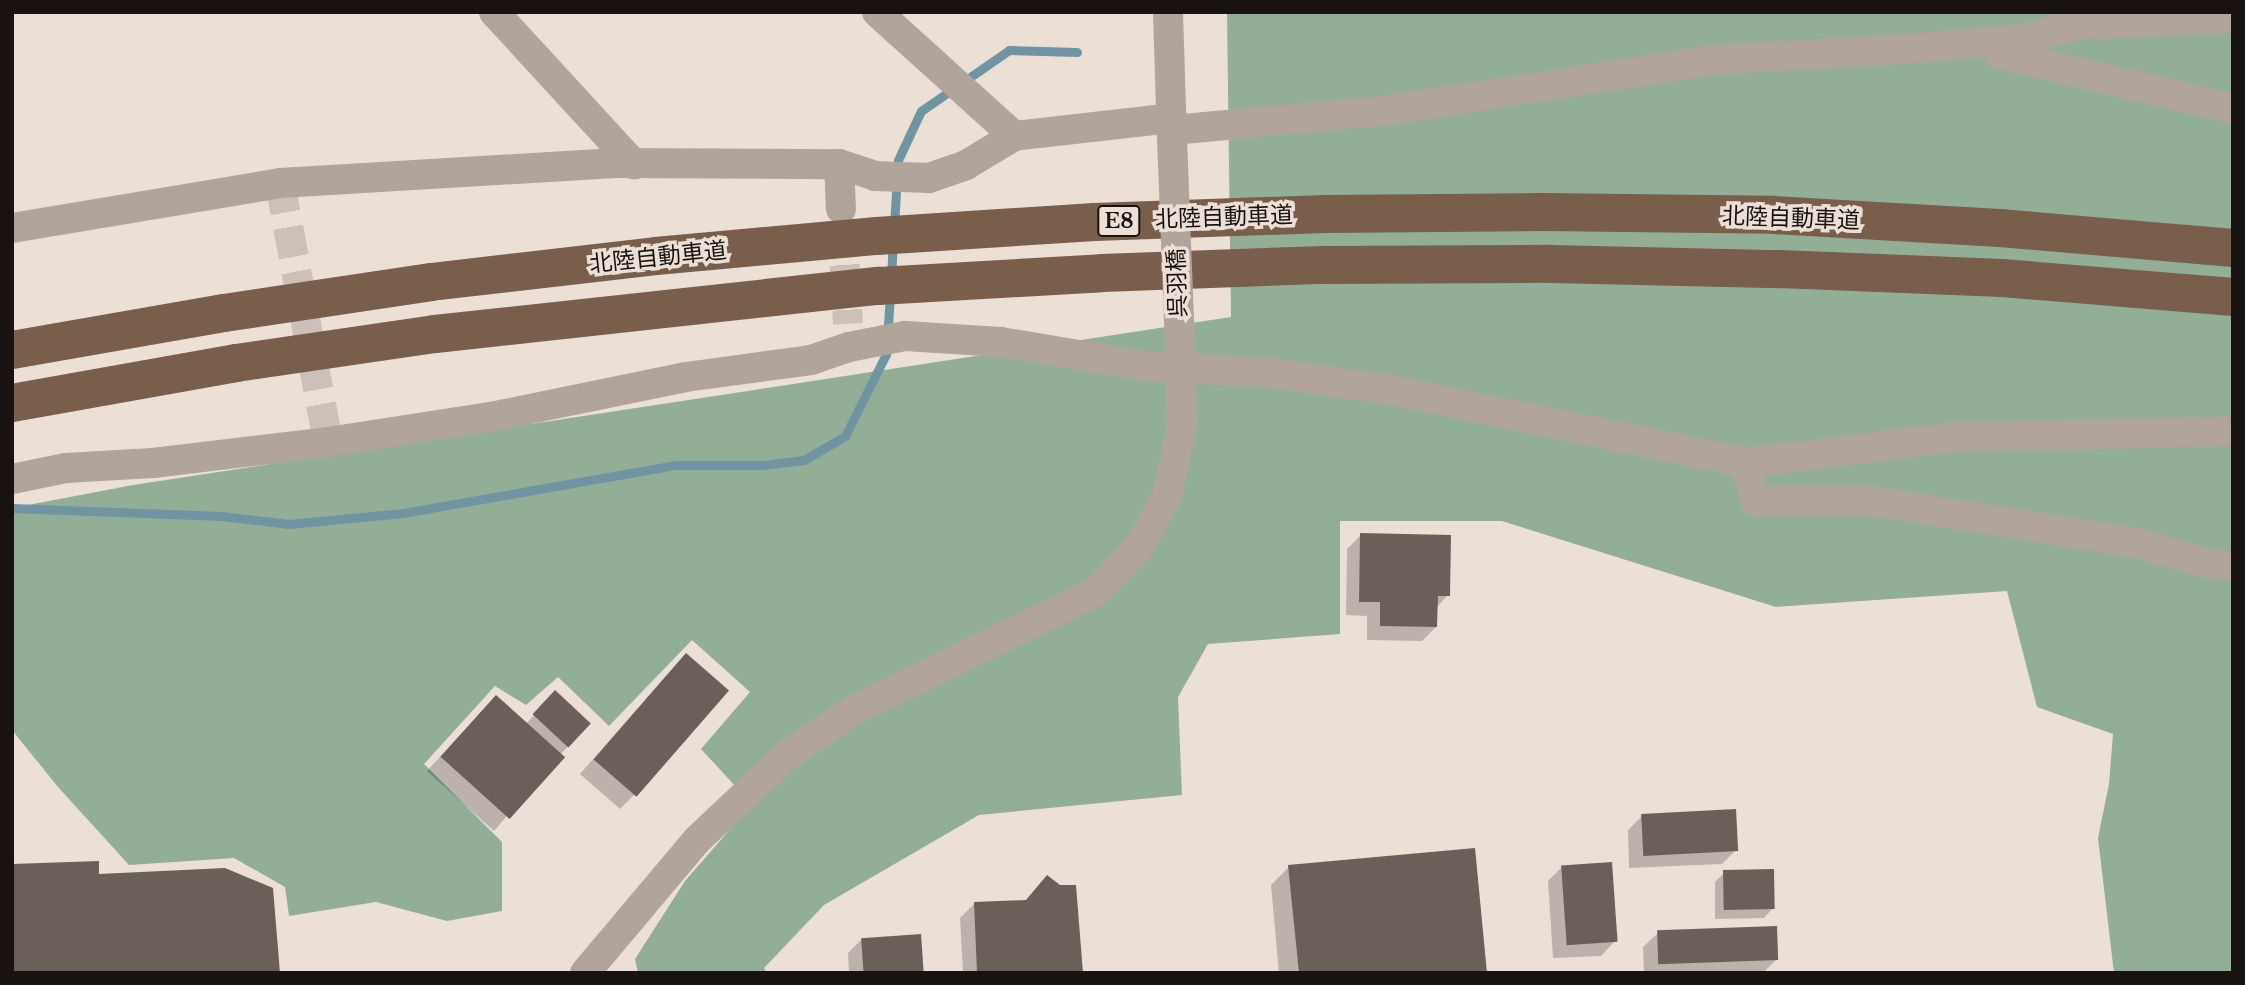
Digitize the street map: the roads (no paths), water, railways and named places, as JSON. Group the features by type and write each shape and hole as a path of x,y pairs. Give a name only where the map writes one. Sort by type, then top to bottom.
{"highway":[{"name":"北陸自動車道","path":"12,350 225,313 444,280 863,237 1095,222 1352,214 1773,215 2000,228 2233,248"},
{"name":"E8","path":"12,403 236,363 435,334 865,287 1102,272 1350,265 1551,264 1767,268 2002,278 2233,297"}],"street":[{"path":"494,12 634,164"},
{"path":"877,12 1014,136"},
{"name":"呉羽橋","path":"585,973 697,840 785,757 854,710 1096,592 1139,547 1167,496 1182,426 1168,12"},
{"path":"12,228 280,183 634,164 839,164 875,176 929,178 966,165 1014,136 1172,128 1390,110 1712,60 2021,40 2079,25 2233,18"},
{"path":"1999,54 2233,109"},
{"path":"839,164 841,209"},
{"path":"12,479 66,468 153,463 315,444 496,416 686,377 811,360 848,336 905,336 1001,342 1150,367 1180,356 1263,372 1385,388 1745,463 1955,437 2233,431"},
{"path":"1745,463 1756,501 1872,501 2136,543 2207,563 2233,566"}],"waterway":[{"path":"894,225 898,160 921,111 1009,50 1077,52"},
{"path":"891,278 893,243"},
{"path":"12,508 222,516 289,524 403,513 675,465 762,465 804,460 845,436 886,354 890,295"}],"tunnel":[{"path":"280,183 328,442"},
{"path":"842,220 848,324"}]}
